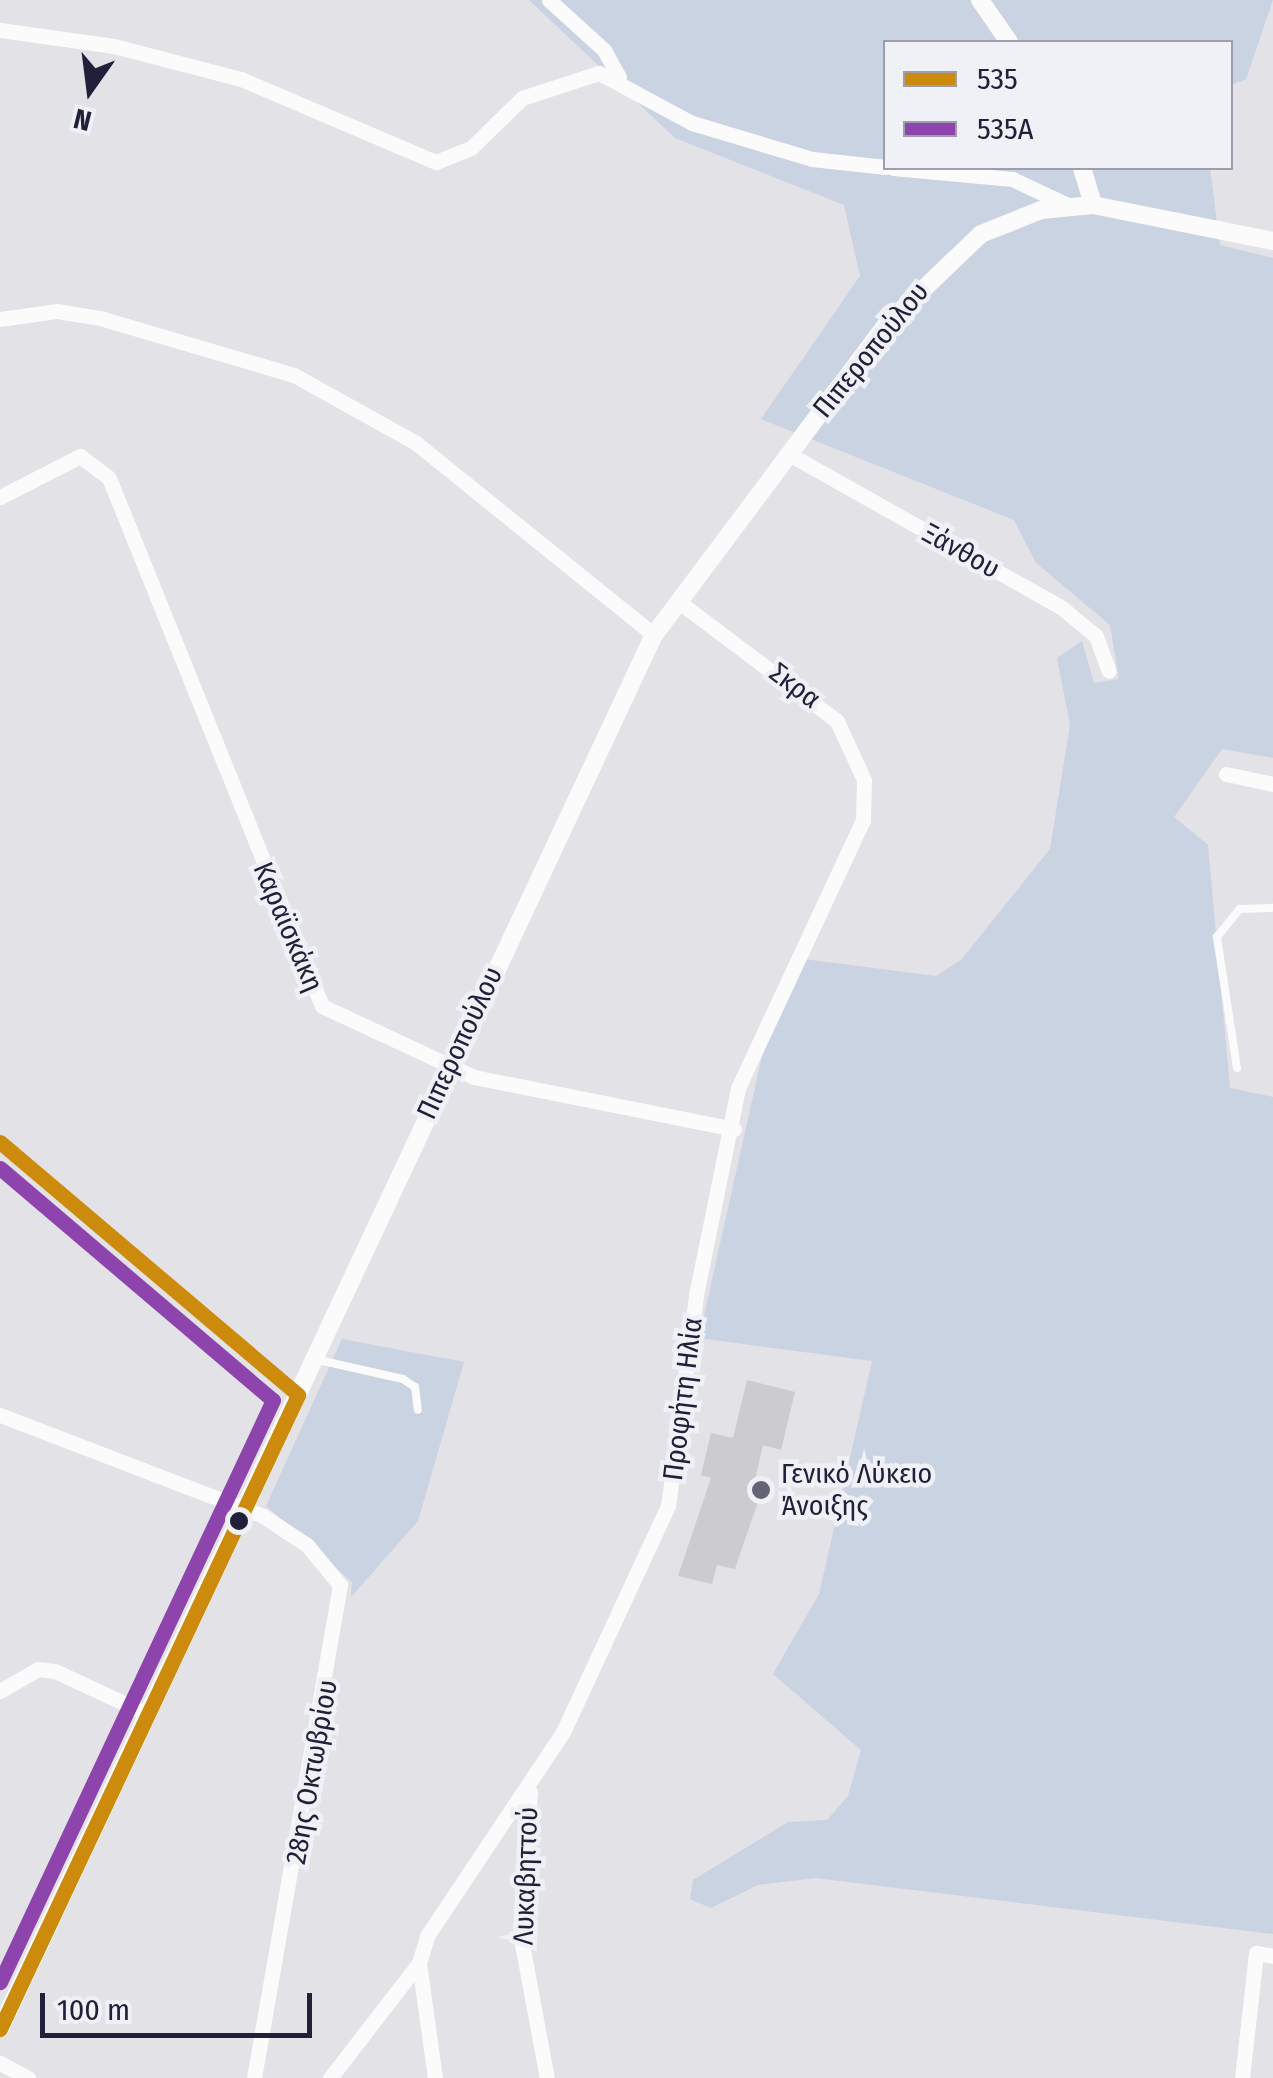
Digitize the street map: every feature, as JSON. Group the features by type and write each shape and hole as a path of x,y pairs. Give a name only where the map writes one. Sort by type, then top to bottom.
{"street":[{"path":"549,0 604,50 619,77 656,110 812,159 883,167"},
{"path":"980,0 1008,40"},
{"path":"0,30 114,46 241,79 436,162 471,148 548,86 619,77"},
{"path":"917,170 1012,178 1070,206"},
{"path":"1083,170 1093,205"},
{"name":"Πιπεροπούλου","path":"0,2029 654,635 886,324 953,254 1006,221 1070,206 1093,205 1273,241"},
{"path":"0,319 57,311 100,318 294,376 416,443 654,635"},
{"name":"Ξάνθου","path":"789,454 1062,608 1096,636 1110,671"},
{"name":"Καραϊσκάκη","path":"0,497 80,456 109,478 310,988 337,1018 448,1068 734,1130"},
{"name":"Σκρα","path":"679,602 823,705 864,780 865,804"},
{"path":"1226,774 1273,784"},
{"name":"Προφήτη Ηλία","path":"330,2078 418,1963 427,1936 530,1792 668,1506 696,1295 744,1074 865,804"},
{"path":"0,1142 298,1395"},
{"path":"0,1415 247,1509"},
{"name":"28ης Οκτωβρίου","path":"247,1509 306,1545 340,1585 254,2078"},
{"path":"0,1691 38,1669 55,1671 145,1713"},
{"name":"Λυκαβηττού","path":"530,1792 520,1933 547,2078"},
{"path":"1242,2078 1264,1955"},
{"path":"418,1963 435,2078"},
{"path":"0,2064 28,2078"}],"lane":[{"path":"1237,1068 1217,937 1240,908 1273,908"},
{"path":"314,1359 403,1379 415,1388 418,1410"}],"shaded area":[{"path":"529,0 1273,0 1246,79 1233,84 1233,40 883,40 883,170 1210,170 1220,245 1273,258 1273,758 1222,749 1174,817 1208,845 1230,1088 1273,1097 1273,1934 815,1878 758,1885 711,1908 690,1899 693,1880 788,1822 827,1820 848,1796 861,1750 773,1674 819,1594 872,1361 699,1338 762,1056 803,959 936,976 961,960 1050,849 1070,725 1057,658 1082,641 1094,683 1119,679 1110,625 1036,563 1014,520 761,419 860,276 844,205 675,138"},
{"path":"342,1339 464,1362 418,1521 351,1597 352,1582 266,1506"}],"building":[{"path":"747,1380 795,1392 781,1450 763,1445 753,1488 762,1490 735,1569 717,1565 712,1584 678,1576 711,1478 701,1475 711,1433 733,1438"}],"transit line":[{"name":"535","path":"0,1142 298,1395 0,2029"},
{"name":"535A","path":"0,1168 273,1400 0,1982"}],"place":[{"name":"Γενικό Λύκειο Άνοιξης","path":"761,1490"}]}
